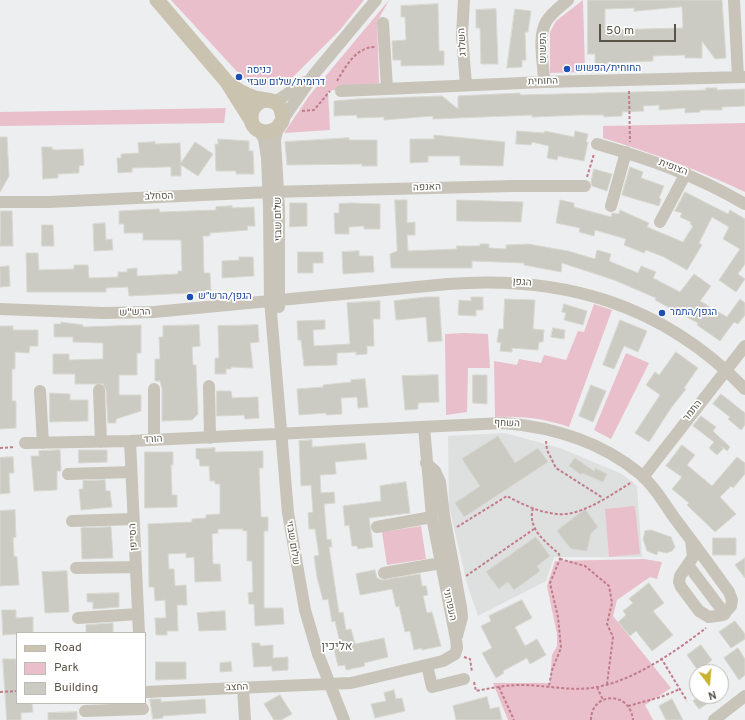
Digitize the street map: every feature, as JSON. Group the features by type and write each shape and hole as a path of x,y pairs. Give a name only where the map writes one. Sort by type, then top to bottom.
{"main road":[{"path":"157,0 227,82 255,125 269,132 280,123 282,109 270,101 241,92 227,82"},
{"path":"255,125 253,108 260,101 270,101"}],"street":[{"path":"280,123 315,73 376,0"},
{"name":"השלדג","path":"464,0 462,35 466,85"},
{"name":"הפשוש","path":"544,82 543,28 555,11 568,0"},
{"path":"734,0 741,77"},
{"path":"383,23 386,88"},
{"path":"270,101 315,73"},
{"name":"החוחית","path":"341,90 544,82 741,77"},
{"name":"שלום שבזי","path":"280,123 275,140 275,360 280,435 288,513 298,580 311,632 344,720"},
{"name":"שלום שבזי","path":"255,125 265,147 274,192"},
{"name":"הצופית","path":"597,144 686,173 745,204"},
{"path":"611,206 628,153"},
{"path":"660,222 686,173"},
{"name":"האנפה","path":"274,192 514,186 585,186"},
{"name":"הסחלב","path":"0,202 49,202 274,192"},
{"name":"הגפן","path":"275,300 479,282 502,281 546,285 597,297 639,314 682,338 725,370 745,389"},
{"name":"הרש''ש","path":"0,309 132,313 189,310 275,300"},
{"name":"התמר","path":"642,476 745,346"},
{"path":"209,386 210,438"},
{"path":"154,389 154,440"},
{"path":"99,390 101,442"},
{"path":"40,391 43,443"},
{"name":"השחף","path":"280,435 504,423 544,428 579,439 624,462 642,476 729,592 732,600 731,606 724,615"},
{"name":"העפרוני","path":"424,427 432,517 456,639 457,648 455,654"},
{"name":"הורד","path":"25,443 101,442 280,435"},
{"name":"הסייפן","path":"130,441 139,632"},
{"path":"426,463 434,471 440,482 447,533 462,617 456,639"},
{"path":"68,474 131,472"},
{"path":"377,527 432,517"},
{"path":"72,521 133,519"},
{"path":"688,565 724,615 709,617 703,615 681,587 680,576 693,557 691,540"},
{"path":"384,573 441,563"},
{"path":"76,568 136,567"},
{"path":"78,618 138,614"},
{"path":"330,684 364,680 427,665 443,661 455,654"},
{"path":"427,665 432,687 464,679"},
{"name":"החצב","path":"146,692 330,684"},
{"path":"243,688 245,720"},
{"path":"722,718 745,696"},
{"path":"85,711 143,711"}],"path":[{"path":"291,106 302,111 314,110 333,88 349,62 360,51 369,47 384,46"},
{"path":"628,153 629,80"},
{"path":"585,186 597,144"},
{"path":"544,428 547,450 556,468 603,498"},
{"path":"0,448 20,447 25,443"},
{"path":"447,533 507,496 524,506 560,514 572,513 603,498 642,476"},
{"path":"533,508 531,516 534,529 559,554 560,559 550,583 558,617 561,648 552,670 549,687"},
{"path":"457,583 534,529"},
{"path":"560,559 585,566 609,586 612,603 607,624 613,637 607,684"},
{"path":"455,654 470,658 476,690 522,685 549,687 597,687 621,680 661,658 687,642 724,615"},
{"path":"661,658 687,701"},
{"path":"499,687 514,720"},
{"path":"597,687 603,700"},
{"path":"628,706 661,697 680,689"},
{"path":"0,692 16,692"},
{"path":"591,720 593,709 603,700 617,698 628,706 633,720"}],"shaded area":[{"path":"505,433 560,448 622,474 637,486 642,557 554,557 546,581 478,616 467,584 449,506 448,436"}],"green space":[{"path":"171,0 364,0 340,30 293,77 268,85 258,85 242,77"},
{"path":"389,0 377,22 379,83 328,91 330,130 284,133 309,96"},
{"path":"583,0 585,72 550,73 550,32 556,21"},
{"path":"226,108 224,123 0,126 0,112"},
{"path":"745,123 745,192 676,162 603,138 603,126"},
{"path":"594,304 612,310 569,427 533,418 495,417 494,361 517,365 519,359 541,363 544,355 566,360 578,331 584,332"},
{"path":"445,334 488,334 490,368 468,368 467,412 446,415"},
{"path":"626,353 649,363 611,439 594,430"},
{"path":"635,506 640,554 609,557 605,509"},
{"path":"421,526 426,559 387,565 382,532"},
{"path":"644,559 662,562 657,579 650,577 617,600 613,616 671,688 645,705 653,720 508,720 493,683 550,683 552,655 557,646 557,634 547,586 555,561"}],"building":[{"path":"588,0 722,0 726,58 715,59 702,41 702,58 685,58 685,55 653,56 653,61 606,63 606,67 595,68 595,54 588,54","holes":["682,7 683,28 605,30 605,9 634,8 634,11"]},
{"path":"438,4 439,51 444,51 444,65 401,66 401,60 393,60 392,41 406,40 405,17 401,17 401,6"},
{"path":"496,9 498,64 481,64 480,28 476,28 476,10"},
{"path":"515,9 531,11 528,32 525,32 526,60 522,60 522,67 507,68"},
{"path":"706,88 717,88 717,90 745,89 745,106 722,107 722,110 700,110 700,112 685,113 685,108 659,110 659,105 643,106 644,111 622,112 622,116 604,117 604,115 580,115 532,117 532,115 433,119 433,116 384,120 384,117 357,118 357,115 334,116 334,101 357,99 442,96 458,109 458,96 520,93 520,95 706,90"},
{"path":"517,131 544,133 545,131 574,137 575,131 588,134 584,161 558,156 557,160 547,158 549,146 532,142 531,145 516,144"},
{"path":"434,135 505,142 503,166 460,165 460,156 428,156 428,162 410,163 410,139 434,139"},
{"path":"0,137 7,137 9,176 0,192"},
{"path":"349,138 349,140 377,140 377,166 362,166 362,164 287,165 285,142"},
{"path":"218,139 249,141 249,151 253,151 254,174 236,174 236,171 216,171 215,144 218,144"},
{"path":"155,142 155,144 180,143 181,163 195,142 213,154 198,176 181,165 181,176 171,176 171,167 132,168 132,172 118,173 117,158 121,158 121,154 139,153 138,143"},
{"path":"42,147 52,147 52,149 56,150 83,149 84,165 79,166 79,173 58,174 58,178 43,179"},
{"path":"630,167 643,172 641,178 664,186 659,198 661,199 659,206 622,195"},
{"path":"594,169 612,174 607,191 592,186 591,182"},
{"path":"685,192 728,214 730,210 745,219 745,264 738,274 745,279 736,292 719,280 740,249 723,239 729,227 712,217 699,243 702,245 687,270 664,257 646,250 644,253 624,245 626,239 595,230 594,236 579,232 580,228 556,223 560,200 574,203 574,207 611,217 612,213 619,214 620,210 649,223 647,227 683,242 693,226 690,224 691,222 680,217 682,213 675,211"},
{"path":"395,200 407,200 407,223 415,222 415,235 407,235 408,251 457,249 456,246 480,246 480,244 489,244 489,248 506,249 506,245 528,244 568,251 595,259 597,250 611,254 609,261 638,273 641,266 656,272 653,278 680,292 694,274 711,286 700,301 727,317 740,299 745,303 745,315 738,324 734,322 720,341 697,325 698,323 655,300 656,298 614,280 562,263 561,272 524,265 524,263 472,261 472,268 391,268 390,254 397,251"},
{"path":"457,200 523,202 521,222 457,221"},
{"path":"290,203 307,203 307,226 290,227"},
{"path":"339,204 380,204 380,229 364,229 364,226 349,227 349,234 335,234 334,213 339,213"},
{"path":"232,206 232,208 254,207 255,226 247,226 248,230 210,233 210,236 203,236 204,273 210,273 211,292 129,296 128,287 106,288 106,292 27,292 26,253 38,253 39,270 74,269 74,265 88,265 89,278 118,277 118,272 127,272 127,269 137,268 137,276 178,274 178,271 182,271 181,240 143,240 143,233 124,233 124,224 119,224 119,211 159,209 160,212 216,210 216,207"},
{"path":"1,211 12,211 13,246 0,246"},
{"path":"105,223 106,240 112,239 113,250 94,251 93,224"},
{"path":"42,225 53,225 54,246 42,246"},
{"path":"359,251 359,256 373,256 374,272 343,274 342,252"},
{"path":"298,252 323,252 323,263 313,263 313,273 298,273"},
{"path":"239,257 253,257 254,276 222,278 222,261 239,260"},
{"path":"9,266 10,286 0,287 0,267"},
{"path":"439,297 442,341 428,342 426,317 396,320 394,301"},
{"path":"471,297 483,297 483,310 476,310 476,316 458,315 459,300 471,301"},
{"path":"505,299 535,300 533,329 544,330 543,342 539,342 538,350 512,348 512,352 500,351 501,343 497,342 499,329 503,329"},
{"path":"380,301 380,319 373,319 374,346 367,346 367,354 356,355 356,352 337,353 337,365 304,366 301,340 298,340 297,321 325,320 325,329 313,330 314,346 350,344 347,303"},
{"path":"564,304 587,311 583,325 564,320 566,313 562,312"},
{"path":"620,320 647,331 638,352 624,346 614,369 603,365"},
{"path":"61,322 83,325 83,327 141,325 141,353 137,353 137,375 119,375 119,395 141,395 141,411 116,419 116,423 108,423 106,390 103,384 75,384 75,374 53,374 53,354 69,354 69,360 103,359 103,343 73,342 73,337 54,337 54,324 61,324"},
{"path":"199,325 200,346 192,347 193,365 196,365 198,414 192,420 162,421 162,389 160,381 155,381 155,359 160,359 159,337 163,337 163,326"},
{"path":"258,325 259,342 250,343 253,368 231,367 231,369 226,369 226,374 215,374 215,358 219,358 218,326"},
{"path":"0,326 13,326 13,330 38,330 38,346 30,346 29,353 15,352 15,369 12,369 12,401 16,401 16,428 0,429"},
{"path":"553,328 565,330 564,339 551,337"},
{"path":"676,352 698,368 684,388 686,389 671,408 649,442 635,433 660,395 646,385 655,372 659,375"},
{"path":"438,375 439,402 418,403 418,409 405,410 402,376"},
{"path":"473,375 487,375 487,404 473,403"},
{"path":"365,379 368,407 358,408 357,397 341,398 342,414 326,415 326,413 299,415 297,389 323,387 323,385"},
{"path":"591,385 606,391 593,422 579,416"},
{"path":"217,391 231,391 232,398 258,397 259,418 245,419 244,415 217,416"},
{"path":"50,393 70,394 70,400 88,400 88,421 50,422"},
{"path":"721,394 745,413 745,425 741,430 728,419 730,417 713,404"},
{"path":"701,416 716,427 713,431 730,447 727,451 721,446 723,449 717,455 709,448 714,442 693,426"},
{"path":"498,436 515,463 538,448 548,462 464,517 455,503 480,486 462,459"},
{"path":"312,440 312,447 365,443 367,459 335,462 336,474 320,475 321,493 334,492 335,503 324,504 327,540 331,539 332,547 329,547 339,613 343,612 346,630 351,629 355,644 384,638 388,657 364,663 365,666 346,670 345,665 338,666 334,649 341,647 335,621 332,622 328,599 323,600 317,577 314,556 319,555 315,529 309,529 308,513 313,512 311,485 301,486 299,441"},
{"path":"682,445 695,455 687,465 712,486 737,457 745,463 745,474 733,488 731,486 720,497 736,514 715,532 687,505 689,503 672,489 682,477 666,466"},
{"path":"215,448 215,452 263,451 263,468 259,468 261,517 268,517 268,531 264,531 264,608 283,608 284,624 255,626 254,604 249,604 248,593 253,592 252,561 247,561 247,531 243,531 243,529 218,529 218,533 212,534 213,564 220,564 221,581 195,582 194,557 186,558 186,553 168,554 169,569 174,569 175,586 186,585 187,605 177,605 178,631 167,631 167,635 156,635 155,618 166,618 165,600 155,601 154,587 149,587 148,524 192,522 192,519 206,518 206,515 220,514 220,484 215,484 215,481 210,481 209,466 200,466 199,459 196,459 196,449"},
{"path":"60,450 61,471 57,471 57,490 34,491 31,456 39,456 39,451"},
{"path":"79,450 107,450 107,462 79,463"},
{"path":"145,452 173,452 173,465 171,465 172,495 177,495 177,507 145,508"},
{"path":"13,457 14,473 9,473 10,493 0,494 0,458"},
{"path":"575,458 594,471 595,468 607,474 603,482 582,473 581,475 569,466"},
{"path":"105,480 106,491 110,491 112,507 81,510 79,489 83,489 83,481"},
{"path":"406,482 410,513 369,518 373,547 358,549 357,546 352,546 349,525 345,526 343,506 381,501 380,486"},
{"path":"585,509 598,527 591,533 587,551 571,549 557,531"},
{"path":"15,510 16,537 13,538 14,556 17,557 19,585 0,586 0,511"},
{"path":"111,527 113,558 82,559 81,528"},
{"path":"651,530 671,537 675,547 672,551 666,553 658,551 657,555 647,551 643,539 645,531"},
{"path":"536,537 550,556 537,566 540,571 514,590 508,582 499,589 486,572"},
{"path":"713,538 736,538 736,555 713,555"},
{"path":"745,558 745,578 735,565"},
{"path":"375,570 377,578 382,580 420,574 422,586 426,586 428,595 423,596 427,613 432,612 441,646 414,650 410,631 405,632 399,606 396,607 392,589 360,595 356,574"},
{"path":"67,571 69,612 45,613 42,572"},
{"path":"649,583 664,603 653,611 673,635 652,651 636,631 630,636 618,622 626,615 623,611 633,603 629,599"},
{"path":"119,593 119,607 93,609 93,602 87,602 87,594"},
{"path":"522,600 532,618 515,627 525,646 537,639 546,655 530,664 527,658 503,671 504,673 496,678 482,653 492,648 481,626 491,621 489,616"},
{"path":"2,610 16,610 16,618 33,617 33,632 16,632 16,634 3,635"},
{"path":"225,611 226,630 199,631 197,613"},
{"path":"735,621 745,634 745,639 731,648 719,632"},
{"path":"113,623 113,632 86,632 86,625"},
{"path":"252,643 260,643 260,646 273,645 273,658 288,657 288,670 272,671 272,666 254,667"},
{"path":"701,645 712,660 707,664 693,664 687,655"},
{"path":"738,648 745,659 745,675 739,680 724,658"},
{"path":"3,659 16,659 16,704 32,704 33,712 21,713 21,720 7,720"},
{"path":"156,662 186,662 186,679 156,680"},
{"path":"231,662 232,671 220,672 220,663"},
{"path":"394,690 396,699 402,698 405,711 375,718 371,704 386,701 384,693"},
{"path":"280,695 292,714 281,720 274,720 264,704"},
{"path":"487,697 490,709 499,707 502,720 456,720 453,706"},
{"path":"150,699 161,699 161,702 205,699 206,713 163,716 163,718 153,719"},
{"path":"672,699 683,720 666,720 659,706"},
{"path":"695,704 707,704 699,709"},
{"path":"77,712 77,720 48,720 48,713"}],"place":[{"name":"החוחית/הפשוש","path":"567,69"},
{"name":"כניסה דרומית/שלום שבזי","path":"239,77"},
{"name":"הגפן/הרש״ש","path":"190,297"},
{"name":"הגפן/התמר","path":"662,313"}],"district":[{"name":"אליכין","path":"337,648"}]}
